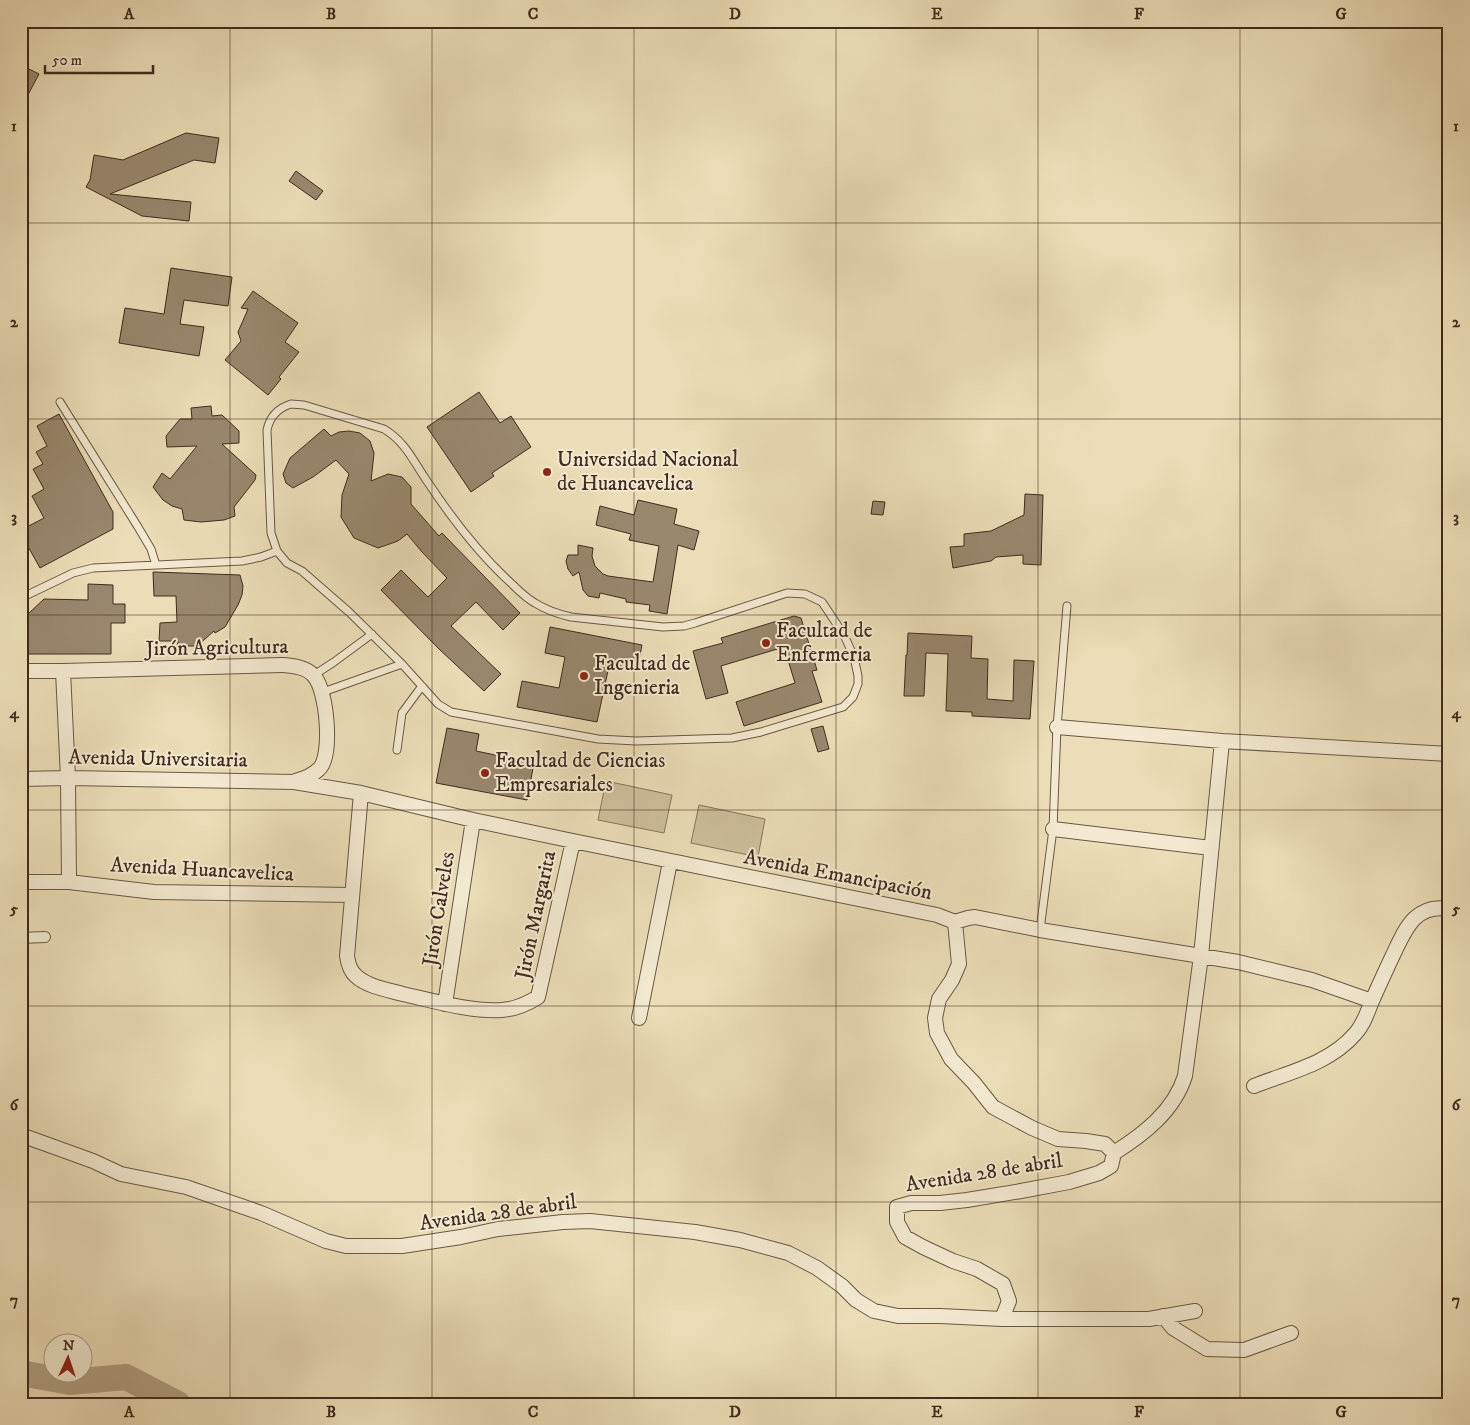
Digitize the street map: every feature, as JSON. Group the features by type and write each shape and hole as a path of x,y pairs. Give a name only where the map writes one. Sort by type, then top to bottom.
{"street":[{"name":"Jirón Agricultura","path":"21,671 299,666 314,675 323,692 327,736 325,755 321,768 308,777 294,782"},
{"path":"63,671 68,778 69,882"},
{"path":"1056,727 1222,741 1449,754"},
{"path":"1114,1153 1156,1121 1171,1105 1182,1088 1187,1064 1201,956 1222,741"},
{"name":"Avenida Universitaria","path":"21,779 68,778 294,782"},
{"name":"Avenida Emancipación","path":"294,782 361,793 573,842 937,916 955,922 975,918 1275,970 1312,980 1372,1001"},
{"path":"361,793 347,956 348,963 355,975 362,980 379,987 445,1004"},
{"name":"Jirón Calveles","path":"445,1004 473,820"},
{"path":"1053,829 1212,848"},
{"name":"Jirón Margarita","path":"445,1004 504,1010 528,1004 538,997 573,842"},
{"path":"639,1018 670,862"},
{"name":"Avenida Huancavelica","path":"21,882 69,882 154,892 352,896"},
{"path":"1254,1086 1306,1067 1333,1054 1344,1045 1363,1024 1408,924 1426,911 1440,907 1449,909"},
{"name":"Avenida 28 de abril","path":"21,1135 93,1161 121,1174 186,1187 261,1213 326,1241 346,1246 402,1246 532,1224 590,1221 695,1232 740,1240 788,1253 817,1268 842,1286 856,1300 874,1311 898,1316 1002,1319 1009,1301 1003,1284 977,1268 952,1261 923,1248 905,1237 897,1222 898,1207 911,1203 940,1203 967,1200 1069,1182 1099,1173 1111,1166 1114,1153 1105,1144 1058,1139 1032,1128 993,1107 974,1083 951,1059 937,1033 935,1018 939,999 952,980 959,964 955,922"},
{"path":"21,938 45,937"},
{"path":"1002,1319 1149,1319 1195,1310"},
{"path":"1163,1316 1173,1328 1207,1349 1244,1350 1291,1333"}],"lane":[{"path":"60,402 151,549 156,565"},
{"path":"291,404 304,405 384,429 396,437 406,448 458,524 488,561 528,599 544,608 557,614 571,617 672,627 695,623 787,593 804,594 822,602 838,625 850,646 858,676 856,691 843,707 761,732 732,738 598,739 451,712 438,704 372,634 302,570 287,563 277,551 271,533 267,430 271,418 279,410 291,404"},
{"path":"21,598 82,570 104,567 242,561 277,551"},
{"path":"1040,930 1053,829 1056,727 1067,606"},
{"path":"314,675 372,634"},
{"path":"323,692 402,664"},
{"path":"397,750 402,713 422,686"}],"shaded area":[{"path":"606,781 672,795 664,833 598,820"},
{"path":"699,805 765,819 758,857 691,843"}],"building":[{"path":"21,65 39,74 21,108"},
{"path":"186,133 219,138 215,163 194,160 110,194 191,202 189,221 142,216 86,187 90,180 94,155 123,160"},
{"path":"296,171 323,191 316,200 289,181"},
{"path":"171,268 232,277 228,306 184,300 180,324 204,327 199,356 119,343 125,308 164,314"},
{"path":"253,291 298,323 285,342 299,352 279,377 281,379 268,395 225,360 241,341 238,332 248,309 241,308"},
{"path":"479,392 500,423 511,416 531,447 492,473 494,476 471,492 427,427"},
{"path":"211,406 212,416 222,415 239,431 239,443 222,444 256,475 255,480 234,507 235,516 224,520 201,522 184,520 182,509 172,506 163,500 153,487 162,473 170,479 197,446 167,447 166,436 180,419 192,419 191,408"},
{"path":"59,414 113,512 113,529 40,568 21,534 21,530 44,518 32,496 44,489 33,469 43,464 36,452 47,446 37,426"},
{"path":"324,429 331,436 339,432 360,433 370,441 374,453 371,481 388,474 402,477 411,487 411,504 439,536 442,533 520,613 503,630 476,602 451,626 501,674 484,691 439,649 381,590 401,570 428,597 447,578 407,534 398,541 378,548 354,538 341,517 342,495 349,474 336,460 313,477 293,488 286,483 283,474 290,458"},
{"path":"1025,494 1043,495 1041,565 1023,564 1023,555 996,557 991,561 953,568 950,547 964,546 964,534 991,531 1024,515"},
{"path":"638,500 677,509 674,524 699,531 694,550 678,545 667,614 649,611 650,605 626,602 626,599 600,593 599,598 588,596 583,590 579,572 573,576 568,569 566,561 568,555 578,555 578,545 593,548 592,556 595,566 603,574 653,582 659,546 629,540 631,534 596,525 600,506 634,515"},
{"path":"873,501 885,502 883,515 871,514"},
{"path":"153,572 240,575 243,586 242,595 225,627 215,633 214,631 197,646 177,646 178,641 159,641 160,623 177,622 176,596 154,596"},
{"path":"88,584 113,585 113,604 125,604 125,623 111,623 111,654 28,654 28,614 44,599 88,600"},
{"path":"794,616 801,618 817,670 812,671 822,702 744,726 736,702 795,683 784,647 721,666 728,693 706,699 693,651 723,643 721,638"},
{"name":"Facultad de Ingenieria","path":"550,627 642,645 637,671 609,666 597,722 517,707 522,681 559,688 565,657 545,653"},
{"path":"908,633 972,636 971,658 988,659 987,699 1013,701 1014,660 1034,661 1030,719 972,716 972,712 946,711 948,654 926,653 924,696 904,696"},
{"path":"823,726 829,749 818,752 811,729"},
{"name":"Facultad de Ciencias Empresariales","path":"447,728 479,734 476,751 534,763 527,800 436,783"}],"waterway":[{"path":"21,1373 70,1382 126,1377 178,1404"}],"place":[{"name":"Universidad Nacional de Huancavelica","path":"547,472"},
{"name":"Facultad de Enfermeria","path":"766,643"},
{"name":"Facultad de Ingenieria","path":"584,676"},
{"name":"Facultad de Ciencias Empresariales","path":"485,773"}]}
